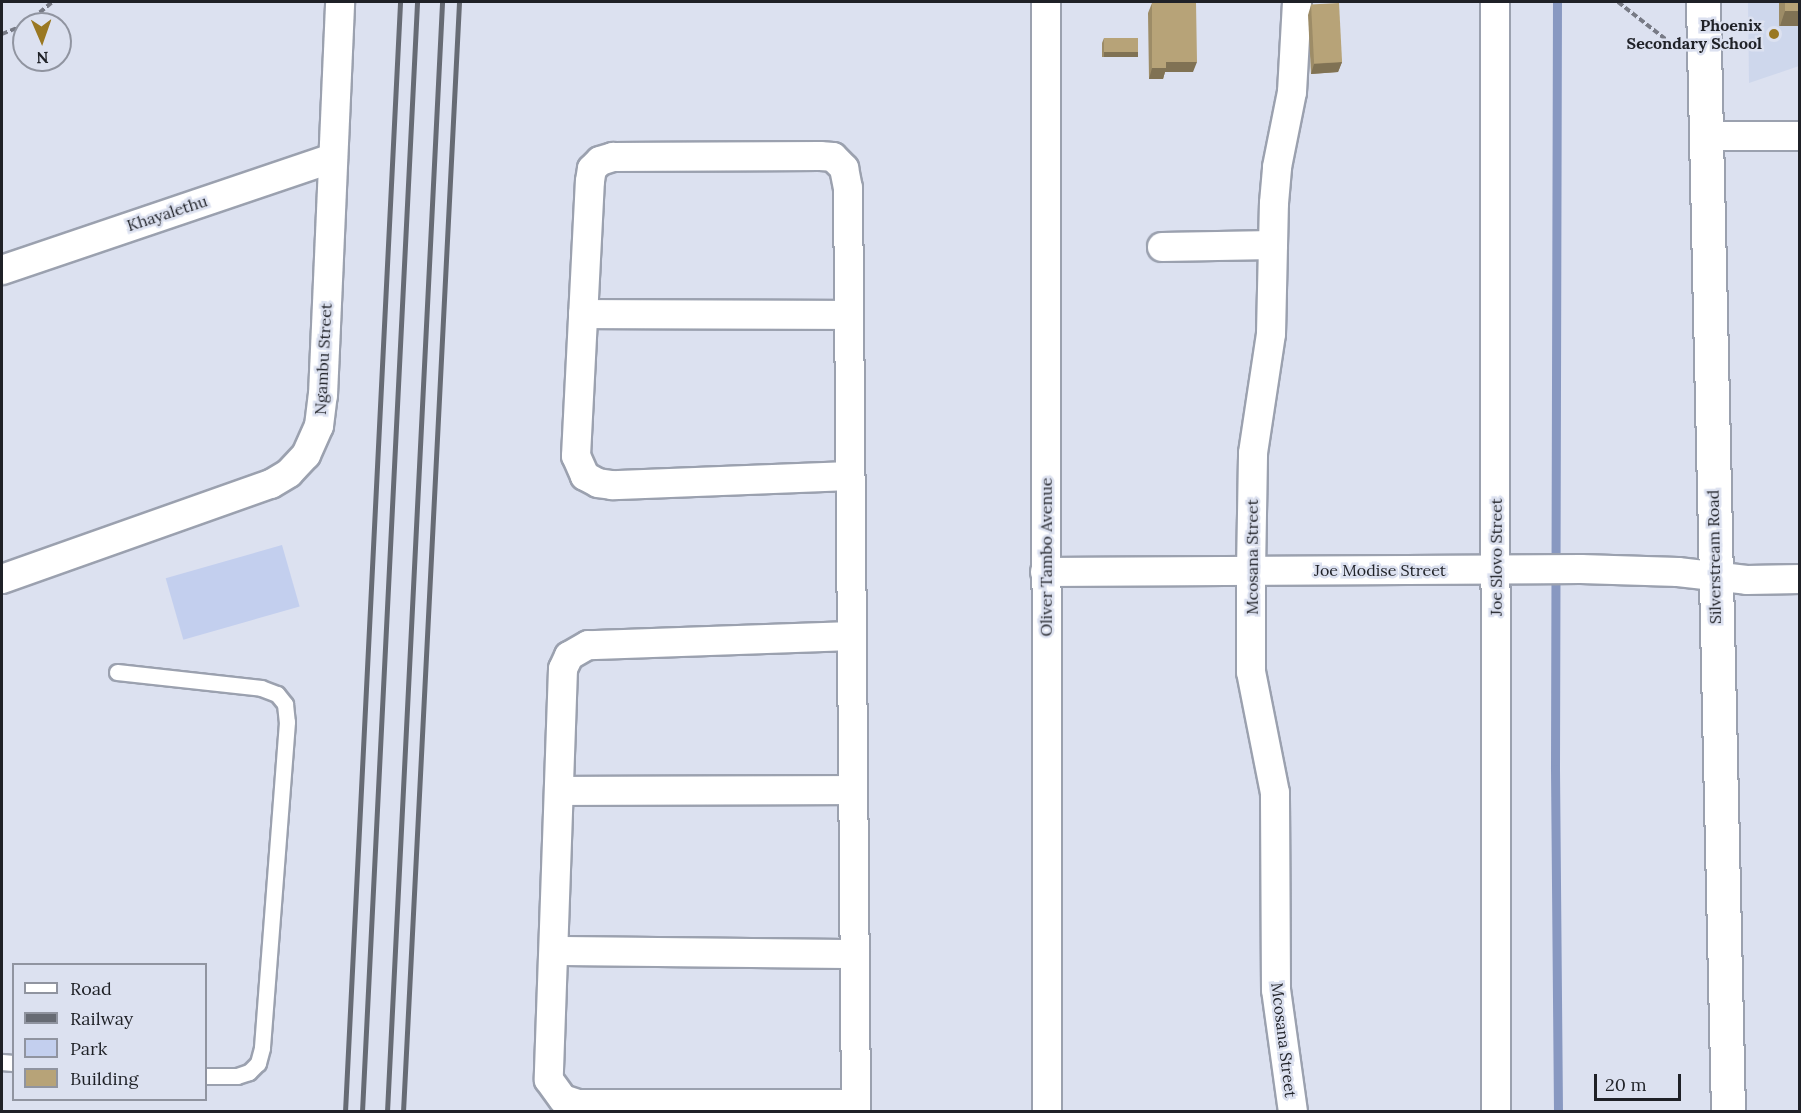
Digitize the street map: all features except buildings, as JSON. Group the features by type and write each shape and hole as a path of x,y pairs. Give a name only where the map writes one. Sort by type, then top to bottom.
{"street":[{"name":"Ngambu Street","path":"2,579 271,484 289,472 306,455 319,426 323,395 340,2"},
{"name":"Oliver Tambo Avenue","path":"1046,2 1047,1112"},
{"name":"Mcosana Street","path":"1293,1112 1276,990 1275,792 1251,672 1251,571 1254,453 1271,334 1277,167 1292,92 1297,2"},
{"name":"Joe Slovo Street","path":"1495,2 1496,1112"},
{"name":"Silverstream Road","path":"1703,2 1714,576 1728,1112"},
{"path":"1705,136 1800,136"},
{"path":"850,476 612,485 598,483 585,476 576,456 590,182 592,170 600,162 613,157 820,156 833,157 844,168 848,188 850,476 852,636 856,1108 578,1104 563,1099 549,1080 563,669 569,656 588,645 852,636"},
{"name":"Khayalethu","path":"2,270 333,158"},
{"path":"1162,247 1273,245"},
{"path":"584,314 849,315"},
{"name":"Joe Modise Street","path":"1046,572 1581,569 1670,571 1747,580 1800,579"},
{"path":"559,791 853,789"},
{"path":"554,951 855,954"}],"lane":[{"path":"117,672 261,688 277,694 285,704 287,722 262,1048 258,1063 249,1072 237,1076 207,1076"}],"path":[{"path":"40,12 52,2"},
{"path":"1618,2 1677,49"}],"shaded area":[{"name":"Phoenix Secondary School","path":"1748,2 1799,2 1799,66 1749,83"}],"green space":[{"path":"282,545 300,607 183,640 166,578"}],"waterway":[{"path":"1557,2 1555,769 1558,1112"}],"railway":[{"path":"345,1112 400,2"},
{"path":"362,1112 417,2"},
{"path":"387,1112 442,2"},
{"path":"403,1112 459,2"}],"place":[{"name":"Phoenix Secondary School","path":"1774,34"}]}
